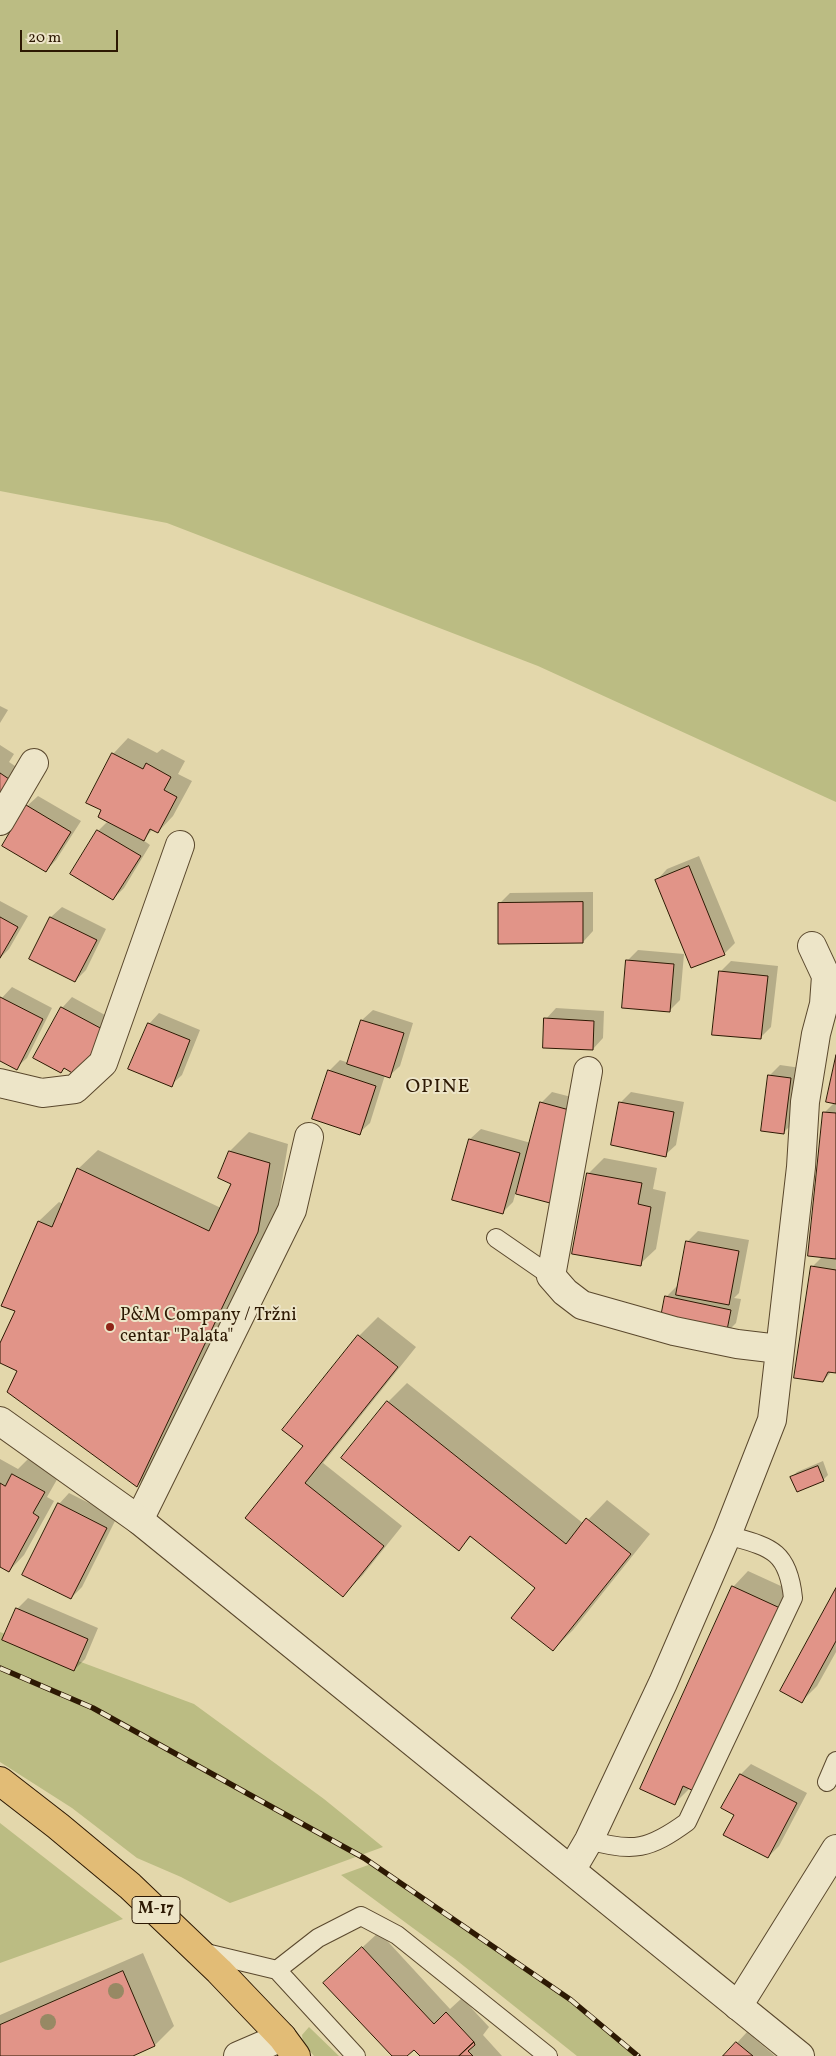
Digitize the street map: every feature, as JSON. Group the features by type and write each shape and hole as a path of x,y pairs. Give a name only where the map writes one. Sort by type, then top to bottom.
{"main road":[{"name":"M-17","path":"0,1781 130,1886 198,1951 289,2047"}],"street":[{"path":"0,821 34,763"},
{"path":"0,1083 42,1093 75,1088 103,1063 180,845"},
{"path":"572,1869 589,1840 663,1683 727,1535 772,1420 801,1167 805,1102 816,1034 824,1004 826,976 812,946"},
{"path":"588,1072 551,1276 565,1292 582,1305 674,1331 737,1344 779,1348"},
{"path":"139,1520 292,1210 309,1137"},
{"path":"0,1421 139,1520 572,1869 800,2056"},
{"path":"738,2006 836,1849"},
{"path":"238,2056 289,2047"}],"lane":[{"path":"496,1238 551,1276"},
{"path":"589,1840 614,1848 641,1846 665,1838 687,1822 793,1598 791,1579 784,1562 768,1547 727,1535"},
{"path":"827,1782 836,1761"},
{"path":"277,1970 318,1938 361,1916 397,1935 548,2056"},
{"path":"198,1951 277,1970 356,2056"}],"green space":[{"path":"0,0 836,0 836,802 538,666 167,523 0,491"},
{"path":"0,1632 194,1704 324,1799 383,1847 230,1903 181,1877 137,1858 72,1808 0,1762"},
{"path":"0,1823 123,1919 0,1963"},
{"path":"371,1864 571,2000 638,2056 577,2056 455,1959 341,1875"},
{"path":"309,2027 339,2056 314,2056 303,2043 302,2035"}],"building":[{"path":"112,753 143,769 146,763 171,777 164,790 177,797 158,833 150,829 144,841 98,817 101,810 86,803"},
{"path":"0,773 12,781 0,800"},
{"path":"26,805 71,832 46,872 2,846"},
{"path":"97,830 141,856 113,900 70,874"},
{"path":"689,866 725,955 691,968 655,880"},
{"path":"583,902 583,943 498,944 498,903"},
{"path":"0,917 18,927 0,958"},
{"path":"50,917 97,940 75,982 29,959"},
{"path":"626,960 674,964 670,1012 622,1008"},
{"path":"719,971 768,976 761,1039 712,1035"},
{"path":"0,997 43,1019 17,1070 0,1061"},
{"path":"61,1007 104,1030 79,1077 64,1068 61,1073 33,1058"},
{"path":"544,1018 594,1021 593,1050 543,1048"},
{"path":"361,1020 404,1033 390,1078 347,1064"},
{"path":"148,1023 190,1040 172,1087 128,1069"},
{"path":"836,1055 836,1104 826,1102"},
{"path":"328,1070 376,1086 360,1135 312,1119"},
{"path":"768,1075 791,1078 784,1134 761,1131"},
{"path":"540,1102 573,1111 550,1203 516,1194"},
{"path":"619,1102 674,1112 666,1157 611,1145"},
{"path":"823,1112 836,1113 836,1259 808,1256"},
{"path":"469,1139 520,1153 503,1214 452,1200"},
{"name":"P&M Company / Tržni centar \"Palata\"","path":"229,1151 270,1163 258,1232 137,1487 7,1392 17,1371 0,1363 0,1343 15,1311 1,1306 38,1221 52,1227 77,1168 209,1231 231,1184 218,1178"},
{"path":"587,1173 642,1183 638,1204 651,1207 641,1266 572,1254"},
{"path":"686,1241 739,1251 729,1305 676,1295"},
{"path":"811,1266 836,1270 836,1373 828,1372 823,1382 794,1378"},
{"path":"665,1296 731,1310 726,1335 660,1322"},
{"path":"358,1335 398,1367 305,1483 384,1546 343,1597 245,1518 303,1446 282,1430"},
{"path":"387,1401 566,1544 586,1518 631,1554 553,1651 511,1618 535,1588 470,1536 459,1551 341,1458"},
{"path":"818,1466 824,1481 797,1492 790,1477"},
{"path":"12,1474 45,1492 33,1513 39,1517 9,1572 0,1567 0,1483 5,1486"},
{"path":"58,1503 107,1528 71,1599 22,1575"},
{"path":"732,1586 780,1608 696,1792 683,1786 675,1805 640,1789"},
{"path":"836,1588 836,1641 802,1703 780,1691"},
{"path":"16,1608 88,1639 74,1671 2,1640"},
{"path":"740,1774 797,1803 768,1858 723,1835 734,1815 721,1808"},
{"path":"362,1947 434,2024 446,2012 474,2042 459,2056 420,2056 414,2050 407,2056 392,2056 323,1983"},
{"path":"123,1971 155,2046 133,2056 0,2056 0,2025"},
{"path":"474,2042 475,2045 468,2051 473,2056 459,2056"},
{"path":"736,2042 753,2056 723,2056"}],"railway":[{"path":"0,1668 93,1708 364,1858 571,2000 638,2056"}],"place":[{"name":"P&M Company / Tržni centar \"Palata\"","path":"110,1327"}],"district":[{"name":"OPINE","path":"438,1088"}]}
